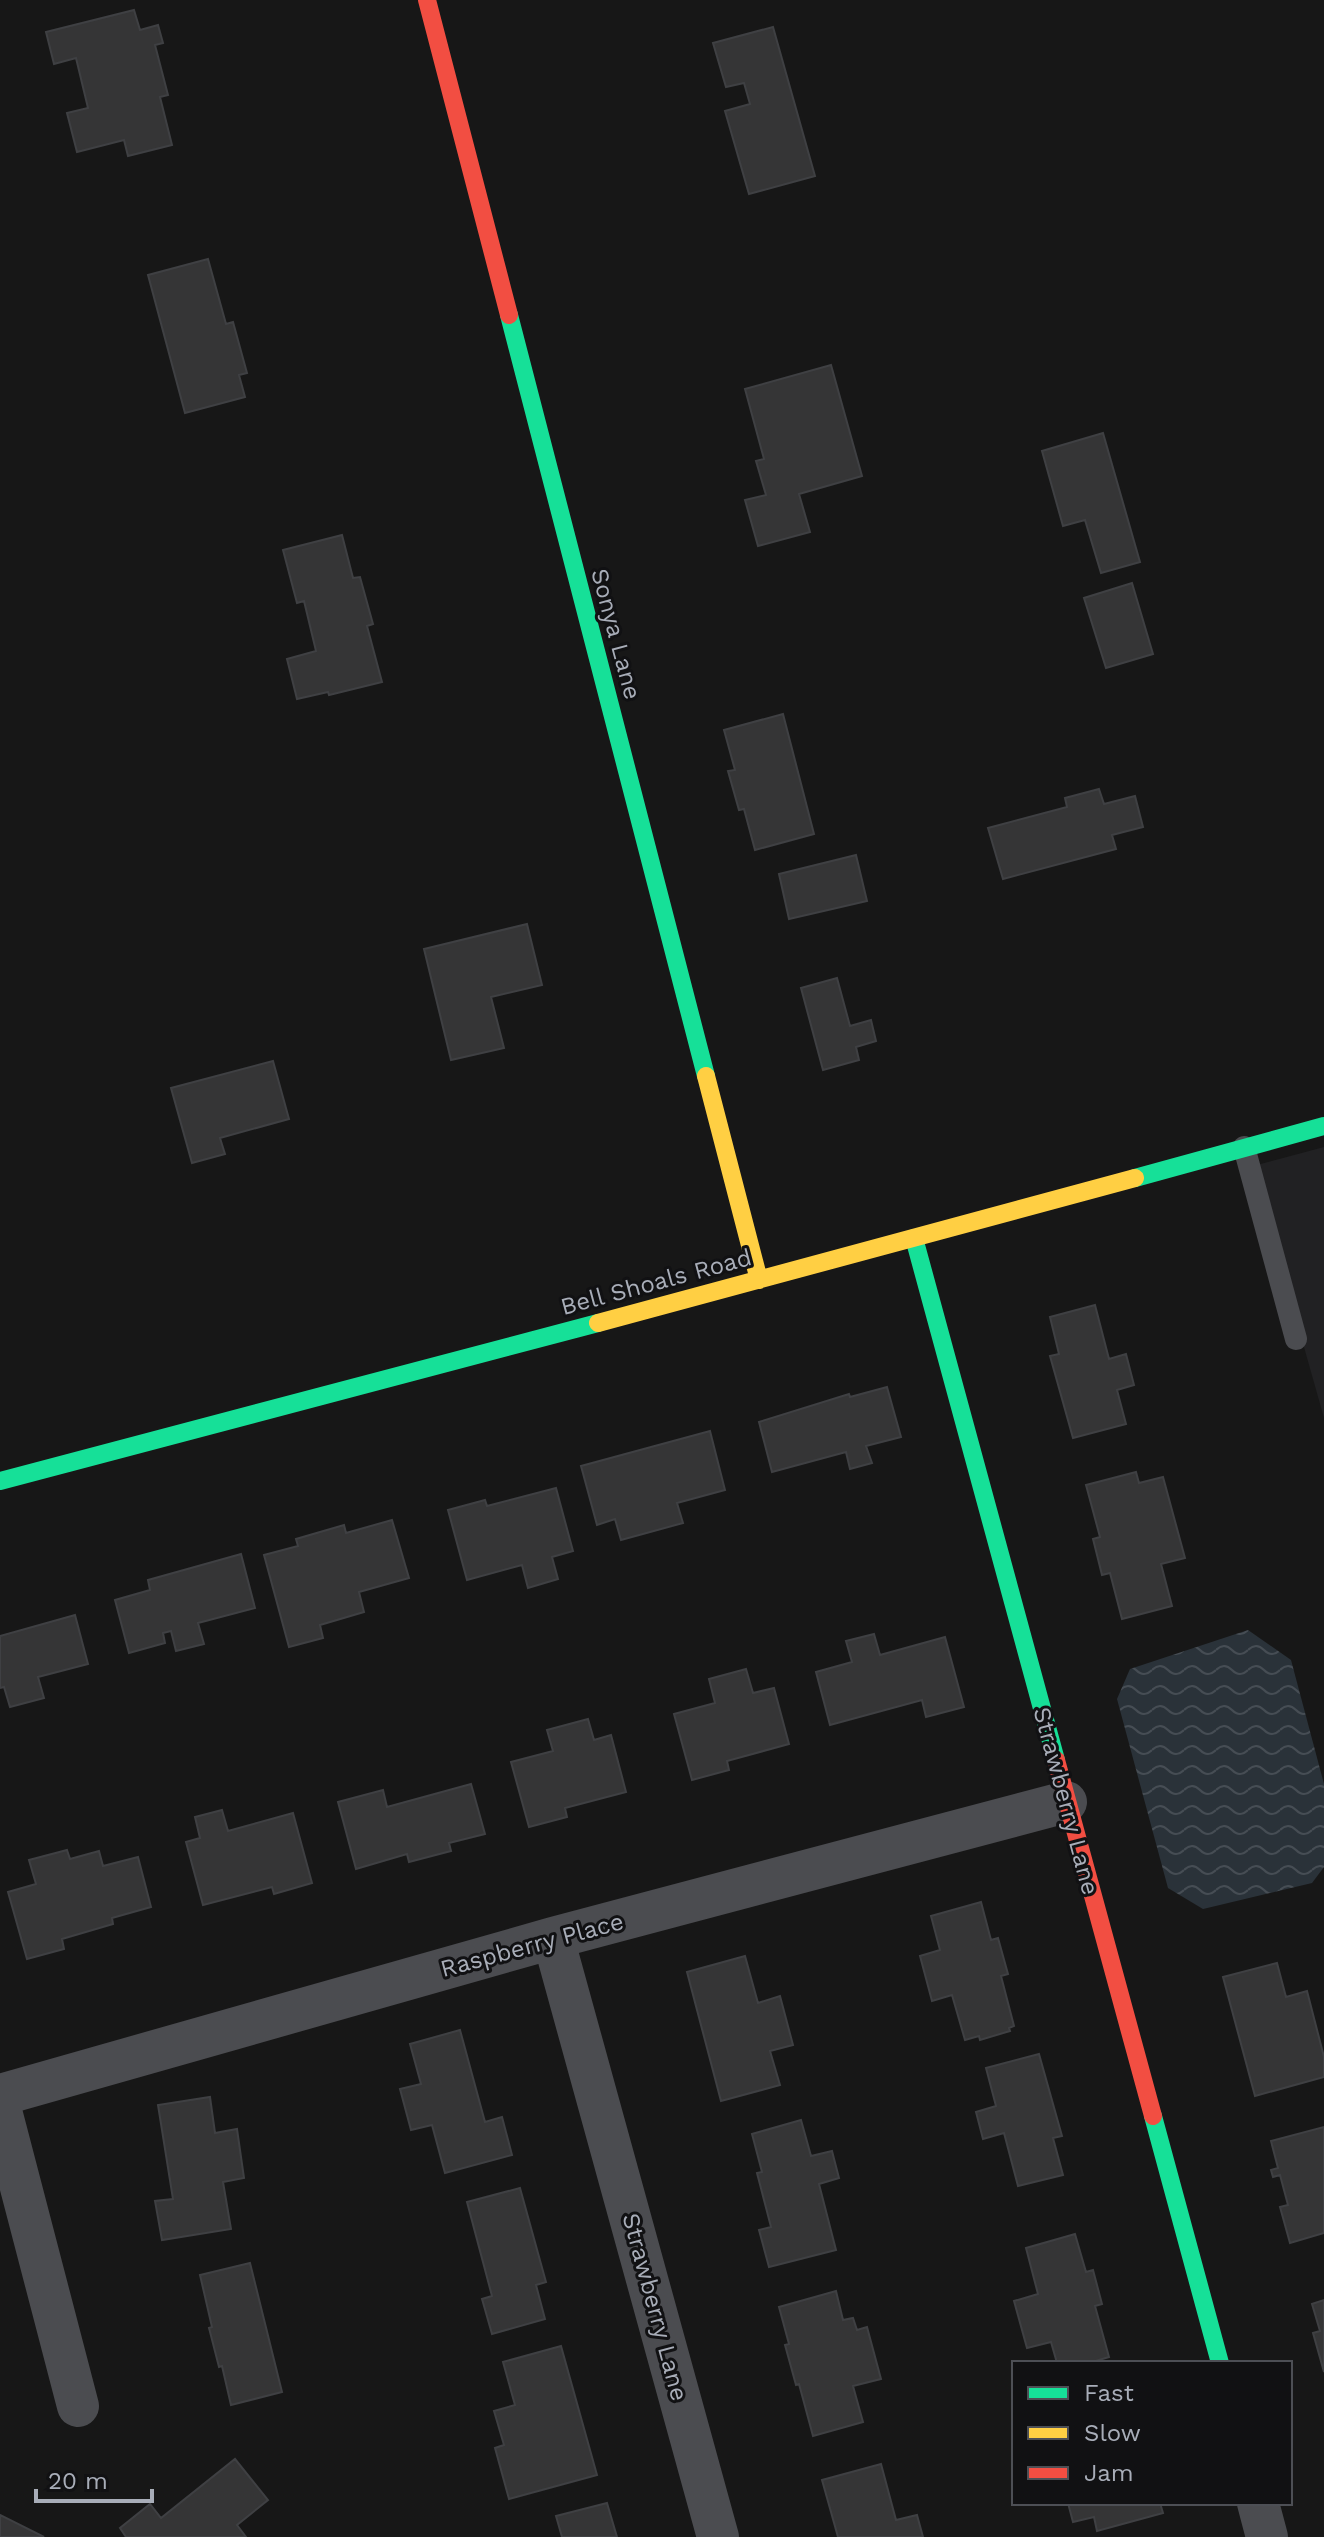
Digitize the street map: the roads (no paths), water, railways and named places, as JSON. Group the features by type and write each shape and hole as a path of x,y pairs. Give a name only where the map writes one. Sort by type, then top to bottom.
{"street":[{"name":"Sonya Lane","path":"427,0 759,1280"},
{"name":"Bell Shoals Road","path":"0,1481 759,1280 1324,1126"},
{"name":"Strawberry Lane","path":"914,1238 1219,2361"},
{"name":"Raspberry Place","path":"0,2095 553,1938 1066,1802"},
{"name":"Strawberry Lane","path":"553,1938 718,2537"},
{"path":"0,2107 78,2406"},
{"path":"1259,2505 1267,2537"}],"lane":[{"path":"1244,1147 1296,1339"}],"water":[{"path":"1248,1630 1291,1660 1324,1784 1324,1867 1312,1883 1203,1909 1168,1888 1117,1699 1130,1669"}]}
